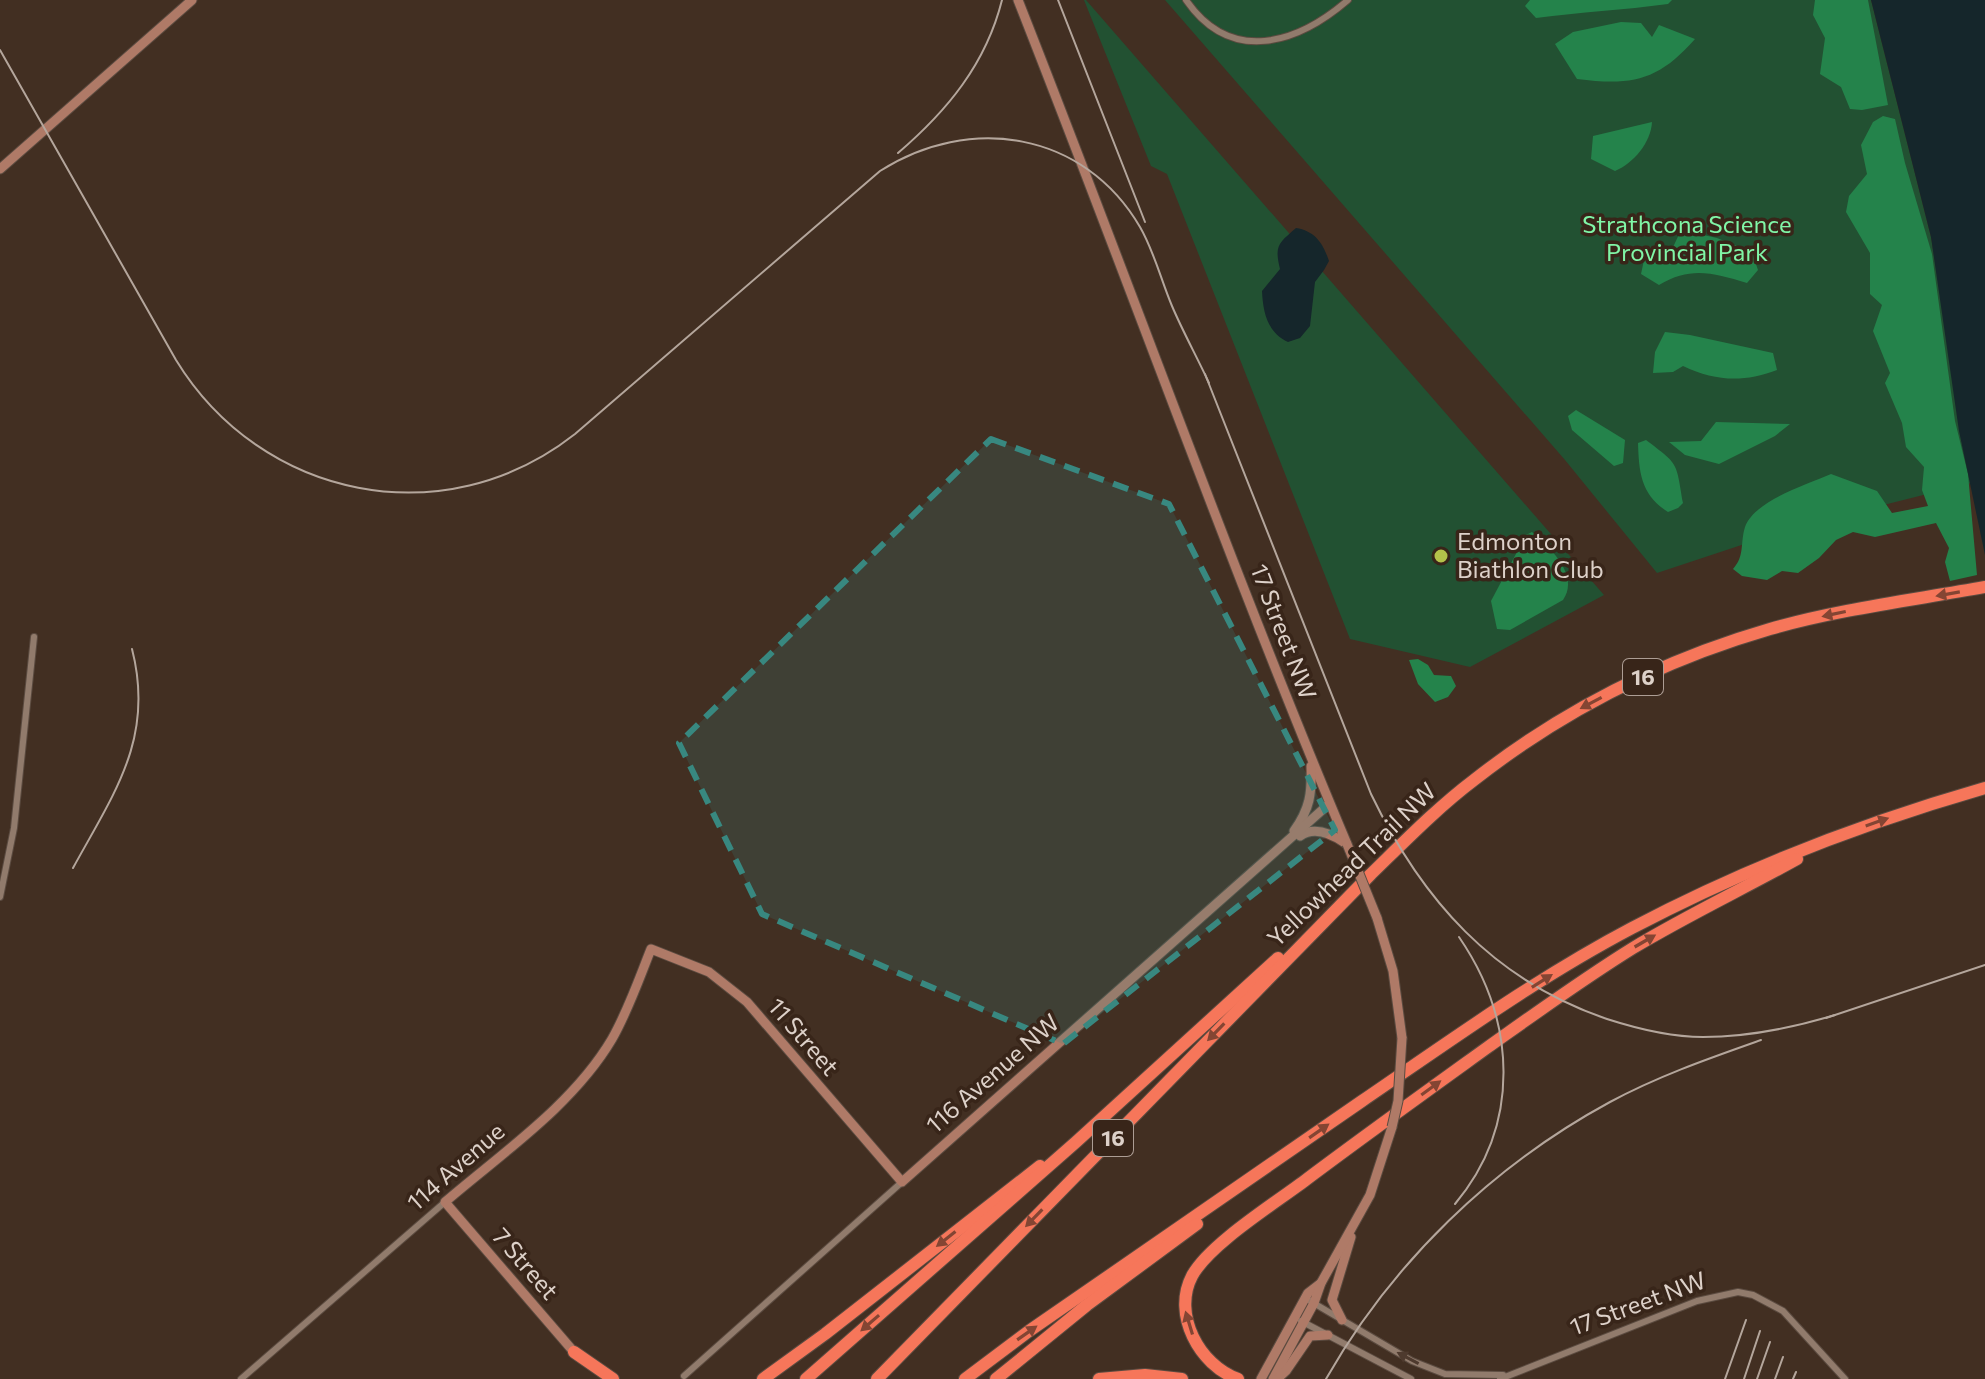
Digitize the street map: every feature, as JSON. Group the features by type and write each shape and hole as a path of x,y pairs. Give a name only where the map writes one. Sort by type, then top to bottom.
{"highway":[{"name":"Yellowhead Trail NW","path":"877,1379 1349,896 1412,833 1475,779 1586,705 1663,668 1740,639 1794,623 1985,587"},
{"path":"965,1379 1029,1331 1476,1023 1586,954 1710,889 1840,835 1985,788"},
{"path":"1238,1379 1211,1363 1191,1333 1184,1304 1191,1277 1198,1265 1222,1243 1367,1134 1571,988 1676,923 1840,835"},
{"path":"806,1379 1349,896"},
{"path":"763,1379 825,1334 1030,1172 1076,1142"},
{"path":"996,1379 1087,1305 1178,1240 1255,1175"},
{"path":"574,1352 597,1379"},
{"path":"574,1352 613,1379"},
{"path":"1099,1379 1145,1375 1182,1379"}],"main road":[{"path":"0,169 192,0"},
{"name":"17 Street NW","path":"1018,0 1329,804 1377,918 1393,971 1402,1038 1398,1101 1392,1127 1380,1169 1355,1223 1298,1319"},
{"path":"1280,849 1310,805 1310,755"},
{"name":"116 Avenue NW","path":"902,1182 1329,804"},
{"path":"1280,849 1306,832 1335,836 1347,844"},
{"name":"11 Street","path":"651,949 709,972 747,1002 902,1182"},
{"name":"114 Avenue","path":"445,1202 547,1115 594,1065 612,1039 651,949"},
{"name":"7 Street","path":"445,1202 574,1352"},
{"path":"1342,1320 1332,1300 1355,1223"},
{"path":"1261,1379 1298,1319"},
{"path":"1275,1379 1298,1319"},
{"path":"1275,1379 1286,1371 1310,1336 1328,1335"}],"street":[{"path":"1186,0 1196,14 1224,34 1261,42 1300,33 1316,25 1348,0"},
{"path":"0,897 14,828 34,637"},
{"name":"116 Avenue NW","path":"684,1376 902,1182"},
{"name":"114 Avenue","path":"241,1379 445,1202"},
{"name":"17 Street NW","path":"1500,1379 1697,1301 1738,1292 1753,1295 1783,1311 1845,1379"},
{"name":"17 Street NW","path":"1310,1300 1412,1361 1445,1374 1511,1375"},
{"path":"1298,1319 1411,1379"}],"highlighted area":[{"path":"991,439 1169,504 1335,830 1063,1044 762,914 679,743"}],"green space":[{"path":"1084,0 1604,595 1470,667 1350,639 1167,174 1151,166"},
{"name":"Strathcona Science Provincial Park","path":"1165,0 1871,0 1931,237 1971,483 1796,527 1657,573 1565,460"},
{"path":"1530,0 1672,0 1668,4 1536,18 1525,6"},
{"path":"1815,0 1868,0 1888,105 1850,109 1841,87 1820,74 1825,38 1813,15"},
{"path":"1621,22 1641,23 1652,37 1659,25 1695,39 1669,64 1643,77 1613,82 1577,79 1555,44 1573,32"},
{"path":"1883,116 1895,119 1932,254 1955,421 1968,474 1977,575 1950,581 1945,562 1949,548 1936,523 1875,537 1853,532 1836,540 1819,558 1798,573 1782,571 1767,580 1742,576 1733,569 1741,554 1745,527 1751,517 1782,494 1831,474 1877,491 1892,513 1928,506 1922,490 1924,467 1906,447 1902,423 1885,383 1890,373 1873,331 1882,305 1870,294 1870,253 1846,212 1849,196 1867,174 1861,145 1873,122"},
{"path":"1652,122 1645,144 1622,167 1615,171 1591,159 1593,136"},
{"path":"1681,230 1717,238 1752,252 1758,270 1747,283 1723,276 1692,273 1659,285 1641,274 1644,260 1668,258"},
{"path":"1665,332 1773,353 1777,370 1741,378 1706,375 1683,366 1673,372 1653,373 1655,352"},
{"path":"1576,410 1625,440 1623,463 1614,466 1572,430 1568,416"},
{"path":"1716,422 1790,424 1775,436 1719,464 1685,455 1669,442 1701,441"},
{"path":"1646,440 1670,460 1677,471 1683,503 1668,512 1652,498 1643,482 1638,443"},
{"path":"1532,532 1561,563 1568,581 1567,591 1563,600 1510,630 1497,629 1491,601 1526,535"},
{"path":"1418,659 1428,665 1434,675 1451,676 1456,686 1448,697 1435,702 1418,684 1409,660"}],"shaded area":[{"path":"1871,0 1985,0 1985,555 1959,431 1931,237"},
{"path":"1296,228 1317,239 1329,261 1315,282 1310,326 1300,338 1288,342 1271,327 1262,291 1280,269 1279,245"}],"railway":[{"path":"898,153 933,120 962,85 986,45 1002,0"},
{"path":"1058,0 1145,222"},
{"path":"0,50 176,360 212,407 256,445 305,472 358,488 414,492 469,485 524,466 575,434 880,171 914,153 950,142 987,138 1022,142 1057,152 1088,170 1116,195 1145,236 1172,306 1209,383"},
{"path":"1205,374 1371,794 1413,868 1465,932 1529,982 1607,1019 1643,1029 1691,1037 1720,1037 1786,1028 1835,1015"},
{"path":"73,868 116,789 134,738 138,681 132,649"},
{"path":"1455,1204 1477,1173 1492,1140 1501,1106 1504,1072 1492,1002 1478,969 1459,937"},
{"path":"1826,1018 1985,965"},
{"path":"1326,1379 1352,1336 1414,1257 1448,1221 1525,1156 1628,1093 1684,1068 1761,1040"},
{"path":"1725,1379 1746,1320"},
{"path":"1744,1379 1760,1331"},
{"path":"1757,1379 1770,1342"},
{"path":"1775,1379 1783,1357"},
{"path":"1793,1379 1796,1372"}],"place":[{"name":"Edmonton Biathlon Club","path":"1441,556"}]}
